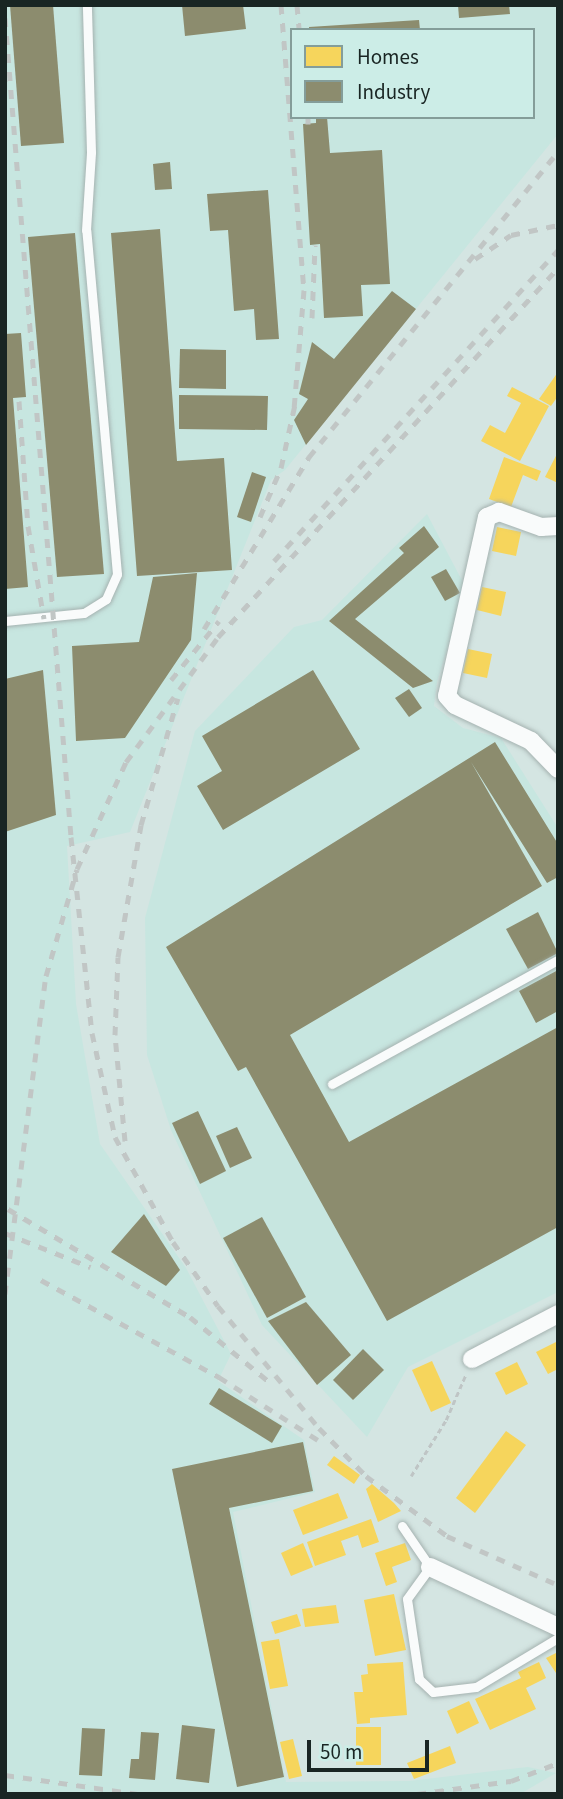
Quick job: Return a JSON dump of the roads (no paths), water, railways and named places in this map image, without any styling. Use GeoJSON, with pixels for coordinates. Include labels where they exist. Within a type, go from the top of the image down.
{"type":"FeatureCollection","features":[{"type":"Feature","properties":{"kind":"street"},"geometry":{"type":"LineString","coordinates":[[558,526],[541,527],[499,512],[490,513],[484,524],[448,701],[517,732],[558,769]]}},
{"type":"Feature","properties":{"kind":"street"},"geometry":{"type":"LineString","coordinates":[[472,1359],[558,1314]]}},
{"type":"Feature","properties":{"kind":"street"},"geometry":{"type":"LineString","coordinates":[[430,1567],[558,1626]]}},
{"type":"Feature","properties":{"kind":"lane"},"geometry":{"type":"LineString","coordinates":[[5,621],[84,613],[106,599],[117,574],[86,230],[91,152],[87,5]]}},
{"type":"Feature","properties":{"kind":"lane"},"geometry":{"type":"LineString","coordinates":[[331,1084],[558,960]]}},
{"type":"Feature","properties":{"kind":"lane"},"geometry":{"type":"LineString","coordinates":[[402,1526],[430,1567],[407,1599],[419,1679],[433,1692],[476,1687],[558,1638]]}},
{"type":"Feature","properties":{"kind":"railway"},"geometry":{"type":"LineString","coordinates":[[281,5],[290,117]]}},
{"type":"Feature","properties":{"kind":"railway"},"geometry":{"type":"LineString","coordinates":[[297,5],[299,28]]}},
{"type":"Feature","properties":{"kind":"railway"},"geometry":{"type":"LineString","coordinates":[[5,18],[71,837],[92,1033],[115,1137],[173,1242],[218,1306],[319,1428],[366,1476],[447,1536],[558,1585]]}},
{"type":"Feature","properties":{"kind":"railway"},"geometry":{"type":"LineString","coordinates":[[290,119],[304,290],[294,408]]}},
{"type":"Feature","properties":{"kind":"railway"},"geometry":{"type":"LineString","coordinates":[[308,119],[308,124]]}},
{"type":"Feature","properties":{"kind":"railway"},"geometry":{"type":"LineString","coordinates":[[204,629],[309,457],[558,152]]}},
{"type":"Feature","properties":{"kind":"railway"},"geometry":{"type":"LineString","coordinates":[[475,259],[511,235],[558,225]]}},
{"type":"Feature","properties":{"kind":"railway"},"geometry":{"type":"LineString","coordinates":[[312,318],[315,245]]}},
{"type":"Feature","properties":{"kind":"railway"},"geometry":{"type":"LineString","coordinates":[[274,561],[558,250]]}},
{"type":"Feature","properties":{"kind":"railway"},"geometry":{"type":"LineString","coordinates":[[5,1294],[46,976],[77,869],[126,762],[218,637],[558,268]]}},
{"type":"Feature","properties":{"kind":"railway"},"geometry":{"type":"LineString","coordinates":[[260,517],[281,468],[296,400]]}},
{"type":"Feature","properties":{"kind":"railway"},"geometry":{"type":"LineString","coordinates":[[19,401],[28,526],[44,619]]}},
{"type":"Feature","properties":{"kind":"railway"},"geometry":{"type":"LineString","coordinates":[[171,680],[219,621]]}},
{"type":"Feature","properties":{"kind":"railway"},"geometry":{"type":"LineString","coordinates":[[125,1141],[115,1035],[118,957],[141,825],[178,698]]}},
{"type":"Feature","properties":{"kind":"railway"},"geometry":{"type":"LineString","coordinates":[[8,1209],[190,1317],[273,1385]]}},
{"type":"Feature","properties":{"kind":"railway"},"geometry":{"type":"LineString","coordinates":[[5,1233],[90,1267]]}},
{"type":"Feature","properties":{"kind":"railway"},"geometry":{"type":"LineString","coordinates":[[41,1280],[219,1377],[324,1444]]}},
{"type":"Feature","properties":{"kind":"railway"},"geometry":{"type":"LineString","coordinates":[[417,1794],[511,1781],[558,1763]]}},
{"type":"Feature","properties":{"kind":"railway"},"geometry":{"type":"LineString","coordinates":[[5,1775],[138,1794]]}}]}
